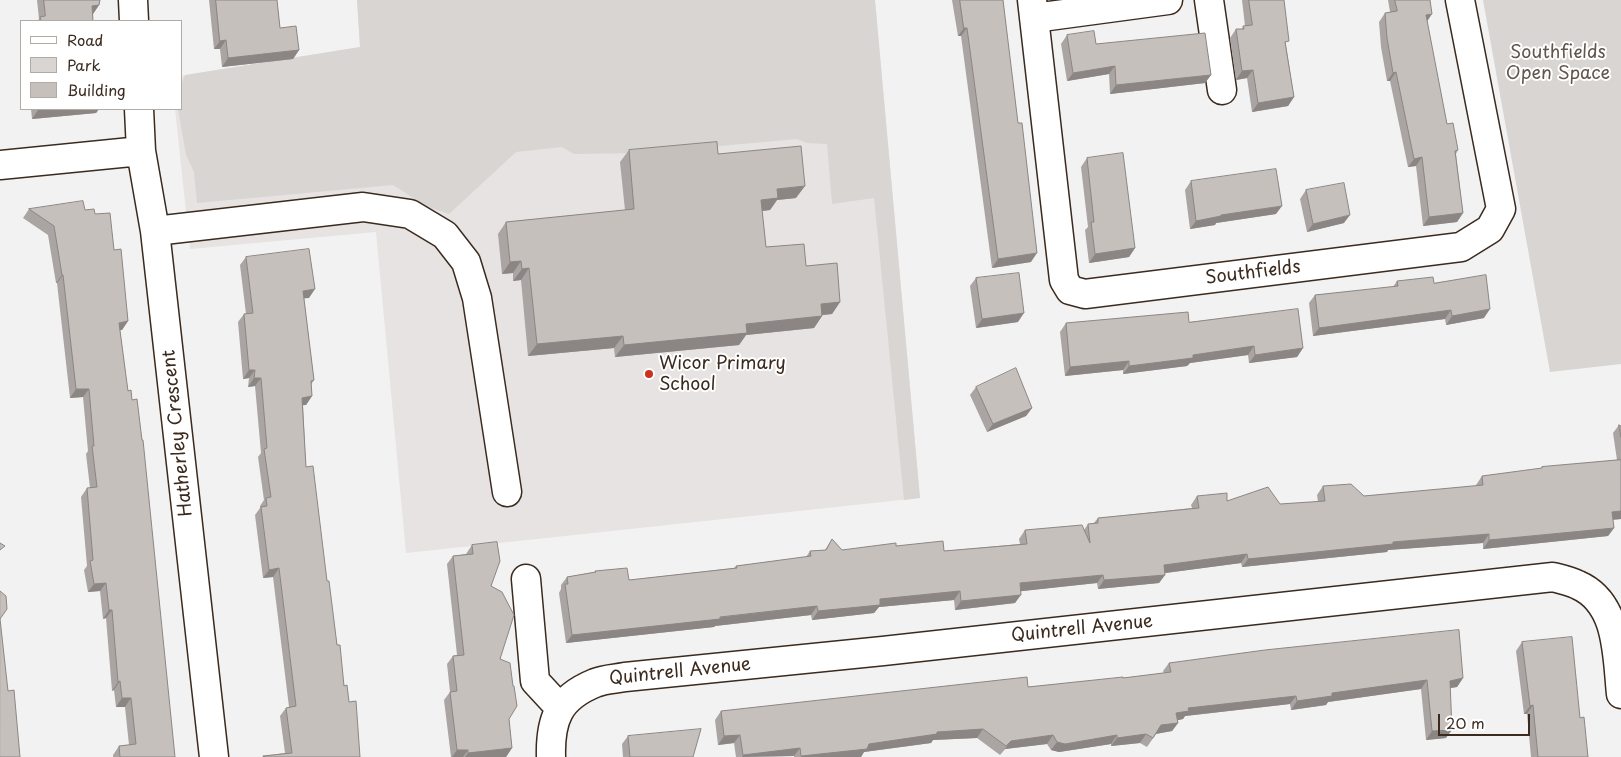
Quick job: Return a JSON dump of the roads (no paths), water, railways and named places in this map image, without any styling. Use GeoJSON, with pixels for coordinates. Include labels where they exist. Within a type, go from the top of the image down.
{"type":"FeatureCollection","features":[{"type":"Feature","properties":{"kind":"street"},"geometry":{"type":"LineString","coordinates":[[133,0],[134,20]]}},
{"type":"Feature","properties":{"kind":"street"},"geometry":{"type":"LineString","coordinates":[[1033,9],[1168,0]]}},
{"type":"Feature","properties":{"kind":"street"},"geometry":{"type":"LineString","coordinates":[[1209,0],[1222,90]]}},
{"type":"Feature","properties":{"kind":"street","name":"Southfields"},"geometry":{"type":"LineString","coordinates":[[1033,9],[1064,280],[1070,290],[1085,294],[1460,247],[1490,229],[1500,209],[1460,0]]}},
{"type":"Feature","properties":{"kind":"street","name":"Hatherley Crescent"},"geometry":{"type":"LineString","coordinates":[[139,110],[141,151],[155,231],[214,757]]}},
{"type":"Feature","properties":{"kind":"street"},"geometry":{"type":"LineString","coordinates":[[0,164],[141,151]]}},
{"type":"Feature","properties":{"kind":"street"},"geometry":{"type":"LineString","coordinates":[[155,231],[363,207],[410,214],[445,234],[466,262],[477,298],[507,492]]}},
{"type":"Feature","properties":{"kind":"street","name":"Quintrell Avenue"},"geometry":{"type":"LineString","coordinates":[[551,757],[552,724],[560,708],[574,694],[596,682],[625,677],[883,651],[1553,576],[1578,585],[1593,594],[1612,599],[1611,622],[1615,638],[1621,694]]}},
{"type":"Feature","properties":{"kind":"street"},"geometry":{"type":"LineString","coordinates":[[526,579],[535,681],[560,708]]}},
{"type":"Feature","properties":{"kind":"place","name":"Wicor Primary School"},"geometry":{"type":"Point","coordinates":[649,374]}},
{"type":"Feature","properties":{"kind":"park label","name":"Southfields Open Space"},"geometry":{"type":"Point","coordinates":[1558,63]}}]}
